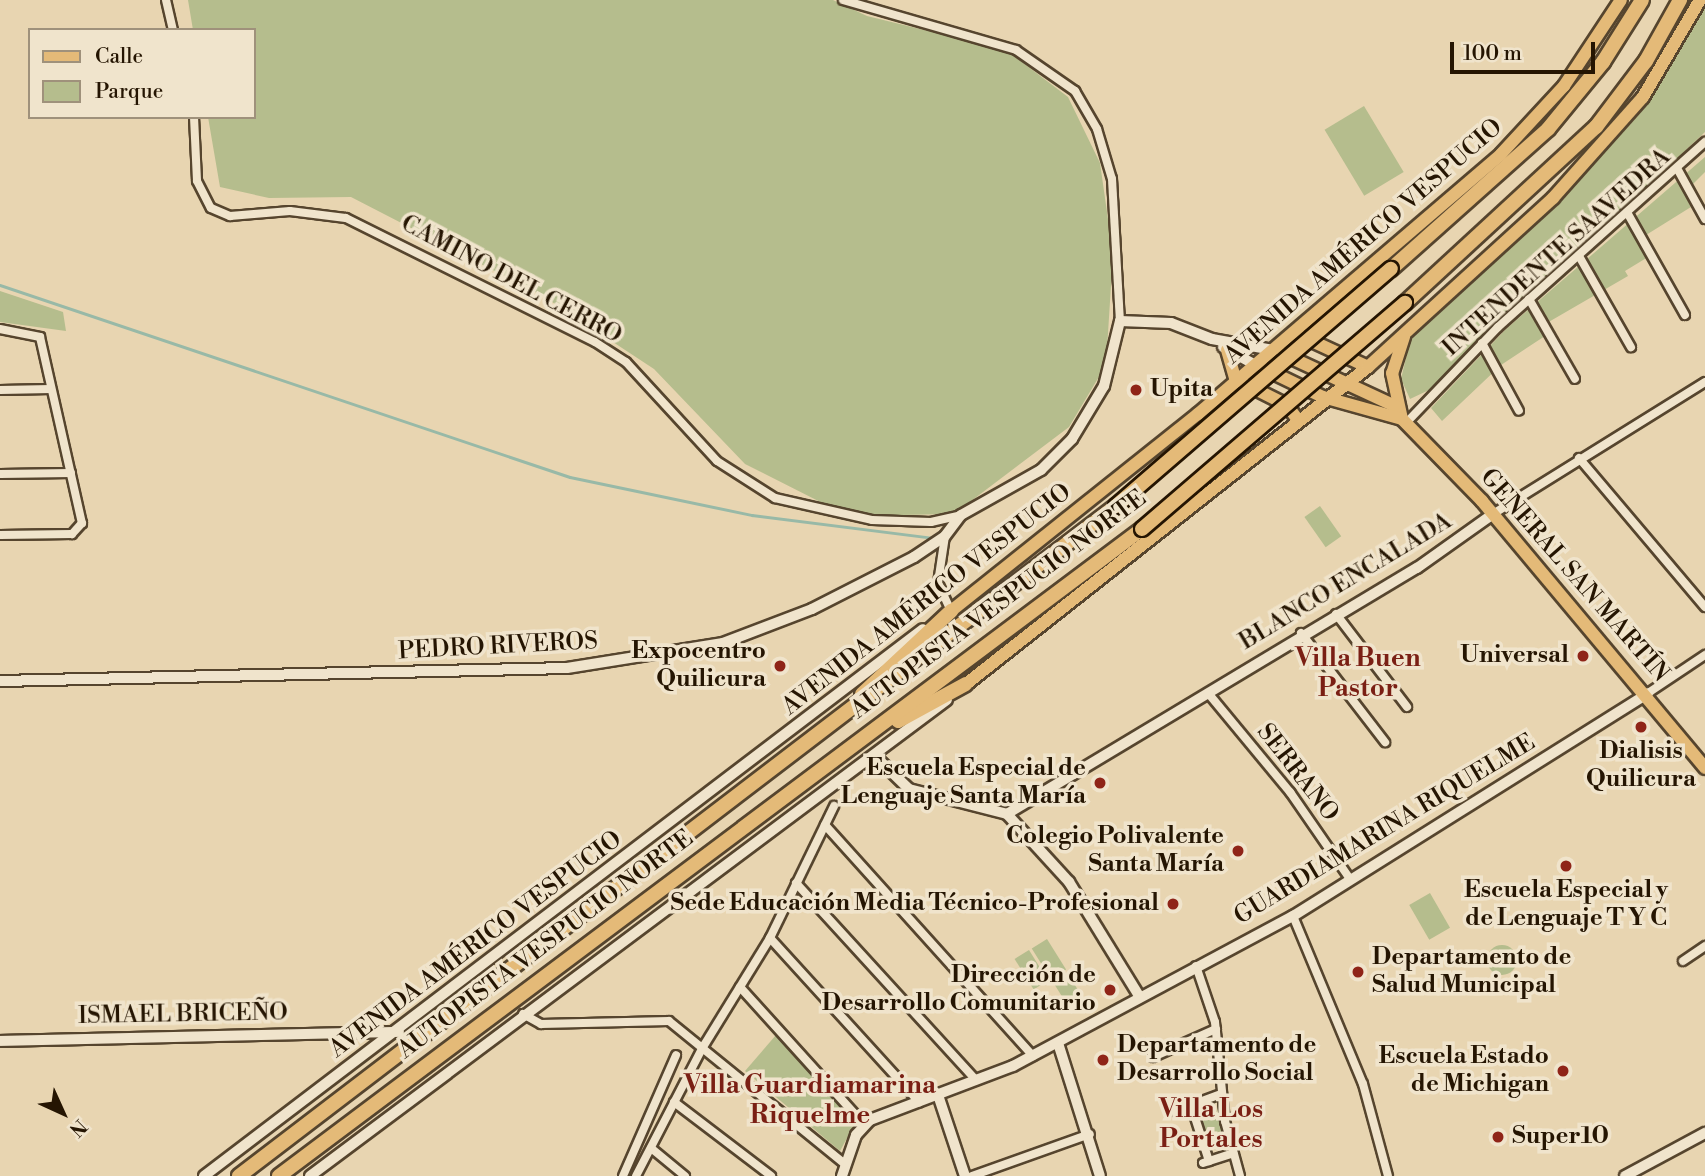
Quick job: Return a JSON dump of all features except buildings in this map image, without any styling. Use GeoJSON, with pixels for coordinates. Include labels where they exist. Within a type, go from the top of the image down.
{"type":"FeatureCollection","features":[{"type":"Feature","properties":{"kind":"highway","name":"AUTOPISTA VESPUCIO NORTE"},"geometry":{"type":"LineString","coordinates":[[241,1174],[836,724],[1116,506],[1391,269],[1548,129],[1603,62],[1642,0]]}},
{"type":"Feature","properties":{"kind":"highway","name":"AUTOPISTA VESPUCIO NORTE"},"geometry":{"type":"LineString","coordinates":[[279,1176],[838,754],[1142,529],[1405,303],[1596,127],[1646,61],[1680,0]]}},
{"type":"Feature","properties":{"kind":"highway"},"geometry":{"type":"LineString","coordinates":[[836,724],[951,611]]}},
{"type":"Feature","properties":{"kind":"highway"},"geometry":{"type":"LineString","coordinates":[[838,754],[966,684]]}},
{"type":"Feature","properties":{"kind":"main road","name":"AVENIDA AMÉRICO VESPUCIO"},"geometry":{"type":"LineString","coordinates":[[951,611],[1236,382],[1522,133],[1569,79],[1621,0]]}},
{"type":"Feature","properties":{"kind":"main road"},"geometry":{"type":"LineString","coordinates":[[966,684],[1323,397],[1368,367],[1605,144],[1656,78],[1700,0]]}},
{"type":"Feature","properties":{"kind":"main road"},"geometry":{"type":"LineString","coordinates":[[1256,365],[1323,397],[1402,416],[1392,373],[1407,330]]}},
{"type":"Feature","properties":{"kind":"main road"},"geometry":{"type":"LineString","coordinates":[[1295,332],[1368,367]]}},
{"type":"Feature","properties":{"kind":"main road"},"geometry":{"type":"LineString","coordinates":[[1227,350],[1236,382],[1276,398],[1297,419]]}},
{"type":"Feature","properties":{"kind":"main road","name":"GENERAL SAN MARTÍN"},"geometry":{"type":"LineString","coordinates":[[1273,350],[1345,383],[1402,416],[1493,514],[1648,693],[1705,768]]}},
{"type":"Feature","properties":{"kind":"street"},"geometry":{"type":"LineString","coordinates":[[166,0],[173,28]]}},
{"type":"Feature","properties":{"kind":"street"},"geometry":{"type":"LineString","coordinates":[[843,0],[1016,50],[1075,91],[1097,129],[1112,179],[1120,321],[1108,376],[1072,439],[1029,479],[961,515]]}},
{"type":"Feature","properties":{"kind":"street","name":"CAMINO DEL CERRO"},"geometry":{"type":"LineString","coordinates":[[194,119],[197,181],[211,208],[230,216],[289,211],[346,218],[595,342],[626,362],[716,461],[775,498],[872,520],[931,522],[961,515]]}},
{"type":"Feature","properties":{"kind":"street","name":"INTENDENTE SAAVEDRA"},"geometry":{"type":"LineString","coordinates":[[1402,416],[1529,299],[1678,170],[1705,142]]}},
{"type":"Feature","properties":{"kind":"street"},"geometry":{"type":"LineString","coordinates":[[1678,170],[1705,219]]}},
{"type":"Feature","properties":{"kind":"street"},"geometry":{"type":"LineString","coordinates":[[1628,214],[1685,315]]}},
{"type":"Feature","properties":{"kind":"street"},"geometry":{"type":"LineString","coordinates":[[1579,256],[1631,346]]}},
{"type":"Feature","properties":{"kind":"street"},"geometry":{"type":"LineString","coordinates":[[1529,299],[1576,379]]}},
{"type":"Feature","properties":{"kind":"street"},"geometry":{"type":"LineString","coordinates":[[1120,321],[1171,323],[1212,339],[1273,350]]}},
{"type":"Feature","properties":{"kind":"street"},"geometry":{"type":"LineString","coordinates":[[0,329],[39,335],[82,519],[78,532],[0,535]]}},
{"type":"Feature","properties":{"kind":"street"},"geometry":{"type":"LineString","coordinates":[[1212,339],[1256,365]]}},
{"type":"Feature","properties":{"kind":"street"},"geometry":{"type":"LineString","coordinates":[[1482,343],[1520,411]]}},
{"type":"Feature","properties":{"kind":"street","name":"BLANCO ENCALADA"},"geometry":{"type":"LineString","coordinates":[[1007,814],[1208,693],[1301,633],[1434,558],[1493,514],[1579,458],[1705,382]]}},
{"type":"Feature","properties":{"kind":"street"},"geometry":{"type":"LineString","coordinates":[[0,390],[51,389]]}},
{"type":"Feature","properties":{"kind":"street"},"geometry":{"type":"LineString","coordinates":[[1579,458],[1705,607]]}},
{"type":"Feature","properties":{"kind":"street"},"geometry":{"type":"LineString","coordinates":[[0,474],[71,473]]}},
{"type":"Feature","properties":{"kind":"street","name":"PEDRO RIVEROS"},"geometry":{"type":"LineString","coordinates":[[0,681],[467,673],[567,668],[675,652],[766,629],[945,536],[961,515]]}},
{"type":"Feature","properties":{"kind":"street"},"geometry":{"type":"LineString","coordinates":[[945,536],[937,583],[951,611]]}},
{"type":"Feature","properties":{"kind":"street","name":"AVENIDA AMÉRICO VESPUCIO"},"geometry":{"type":"LineString","coordinates":[[204,1176],[372,1052],[951,611]]}},
{"type":"Feature","properties":{"kind":"street"},"geometry":{"type":"LineString","coordinates":[[1336,614],[1407,707]]}},
{"type":"Feature","properties":{"kind":"street"},"geometry":{"type":"LineString","coordinates":[[1301,633],[1385,742]]}},
{"type":"Feature","properties":{"kind":"street","name":"GUARDIAMARINA RIQUELME"},"geometry":{"type":"LineString","coordinates":[[864,1124],[1033,1056],[1139,996],[1293,916],[1705,655]]}},
{"type":"Feature","properties":{"kind":"street"},"geometry":{"type":"LineString","coordinates":[[310,1176],[966,684]]}},
{"type":"Feature","properties":{"kind":"street","name":"SERRANO"},"geometry":{"type":"LineString","coordinates":[[1208,693],[1290,792],[1350,880]]}},
{"type":"Feature","properties":{"kind":"street"},"geometry":{"type":"LineString","coordinates":[[874,755],[909,789],[1007,814],[1069,882],[1139,996]]}},
{"type":"Feature","properties":{"kind":"street"},"geometry":{"type":"LineString","coordinates":[[636,1176],[703,1047],[770,938],[834,806]]}},
{"type":"Feature","properties":{"kind":"street"},"geometry":{"type":"LineString","coordinates":[[825,825],[1033,1056]]}},
{"type":"Feature","properties":{"kind":"street"},"geometry":{"type":"LineString","coordinates":[[796,883],[976,1080]]}},
{"type":"Feature","properties":{"kind":"street"},"geometry":{"type":"LineString","coordinates":[[1293,916],[1363,1084],[1388,1176]]}},
{"type":"Feature","properties":{"kind":"street"},"geometry":{"type":"LineString","coordinates":[[770,938],[919,1102]]}},
{"type":"Feature","properties":{"kind":"street"},"geometry":{"type":"LineString","coordinates":[[1683,961],[1705,946]]}},
{"type":"Feature","properties":{"kind":"street"},"geometry":{"type":"LineString","coordinates":[[1196,966],[1216,1029],[1221,1094],[1240,1176]]}},
{"type":"Feature","properties":{"kind":"street"},"geometry":{"type":"LineString","coordinates":[[523,1014],[541,1024],[669,1021],[703,1047],[844,1170],[864,1124],[740,987]]}},
{"type":"Feature","properties":{"kind":"street"},"geometry":{"type":"LineString","coordinates":[[1153,1057],[1216,1029]]}},
{"type":"Feature","properties":{"kind":"street"},"geometry":{"type":"LineString","coordinates":[[366,1032],[372,1052]]}},
{"type":"Feature","properties":{"kind":"street","name":"ISMAEL BRICEÑO"},"geometry":{"type":"LineString","coordinates":[[0,1041],[398,1032]]}},
{"type":"Feature","properties":{"kind":"street"},"geometry":{"type":"LineString","coordinates":[[1058,1043],[1090,1135],[1100,1176]]}},
{"type":"Feature","properties":{"kind":"street"},"geometry":{"type":"LineString","coordinates":[[623,1176],[676,1055]]}},
{"type":"Feature","properties":{"kind":"street"},"geometry":{"type":"LineString","coordinates":[[1175,1111],[1221,1094]]}},
{"type":"Feature","properties":{"kind":"street"},"geometry":{"type":"LineString","coordinates":[[938,1095],[965,1176]]}},
{"type":"Feature","properties":{"kind":"street"},"geometry":{"type":"LineString","coordinates":[[674,1102],[771,1176]]}},
{"type":"Feature","properties":{"kind":"street"},"geometry":{"type":"LineString","coordinates":[[1191,1105],[1206,1162],[1233,1153]]}},
{"type":"Feature","properties":{"kind":"street"},"geometry":{"type":"LineString","coordinates":[[1625,1176],[1705,1133]]}},
{"type":"Feature","properties":{"kind":"street"},"geometry":{"type":"LineString","coordinates":[[972,1176],[1090,1135]]}},
{"type":"Feature","properties":{"kind":"street"},"geometry":{"type":"LineString","coordinates":[[651,1148],[685,1176]]}},
{"type":"Feature","properties":{"kind":"green space"},"geometry":{"type":"Polygon","coordinates":[[[188,0],[833,0],[867,16],[1006,50],[1068,97],[1100,163],[1113,254],[1106,365],[1069,427],[954,514],[848,516],[745,464],[654,369],[543,296],[351,197],[269,198],[220,187],[208,119],[256,119],[256,28],[193,28],[188,0]]]}},
{"type":"Feature","properties":{"kind":"green space"},"geometry":{"type":"Polygon","coordinates":[[[1705,1],[1705,132],[1429,390],[1410,399],[1401,379],[1412,332],[1579,180],[1633,121],[1705,1]]]}},
{"type":"Feature","properties":{"kind":"green space"},"geometry":{"type":"Polygon","coordinates":[[[1364,106],[1404,172],[1364,196],[1325,130],[1364,106]]]}},
{"type":"Feature","properties":{"kind":"green space"},"geometry":{"type":"Polygon","coordinates":[[[1705,157],[1705,172],[1684,193],[1691,207],[1638,240],[1648,257],[1625,271],[1628,276],[1540,327],[1545,336],[1501,365],[1442,421],[1431,408],[1505,330],[1705,157]]]}},
{"type":"Feature","properties":{"kind":"green space"},"geometry":{"type":"Polygon","coordinates":[[[0,291],[63,312],[66,331],[0,322],[0,291]]]}},
{"type":"Feature","properties":{"kind":"green space"},"geometry":{"type":"Polygon","coordinates":[[[1320,506],[1341,536],[1326,547],[1304,517],[1320,506]]]}},
{"type":"Feature","properties":{"kind":"green space"},"geometry":{"type":"Polygon","coordinates":[[[1430,893],[1450,928],[1429,940],[1409,905],[1430,893]]]}},
{"type":"Feature","properties":{"kind":"green space"},"geometry":{"type":"Polygon","coordinates":[[[1047,939],[1066,970],[1051,979],[1032,949],[1047,939]]]}},
{"type":"Feature","properties":{"kind":"green space"},"geometry":{"type":"Polygon","coordinates":[[[1502,945],[1513,949],[1517,960],[1513,971],[1502,975],[1491,971],[1487,960],[1491,949],[1502,945]]]}},
{"type":"Feature","properties":{"kind":"green space"},"geometry":{"type":"Polygon","coordinates":[[[1029,950],[1048,981],[1034,990],[1015,959],[1029,950]]]}},
{"type":"Feature","properties":{"kind":"green space"},"geometry":{"type":"Polygon","coordinates":[[[1068,974],[1087,1005],[1073,1014],[1054,983],[1068,974]]]}},
{"type":"Feature","properties":{"kind":"green space"},"geometry":{"type":"Polygon","coordinates":[[[776,1035],[857,1120],[840,1151],[745,1071],[776,1035]]]}},
{"type":"Feature","properties":{"kind":"green space"},"geometry":{"type":"Polygon","coordinates":[[[1214,1102],[1226,1146],[1208,1151],[1196,1107],[1214,1102]]]}},
{"type":"Feature","properties":{"kind":"waterway"},"geometry":{"type":"LineString","coordinates":[[0,285],[570,477],[752,515],[933,538]]}},
{"type":"Feature","properties":{"kind":"place","name":"Upita"},"geometry":{"type":"Point","coordinates":[1136,390]}},
{"type":"Feature","properties":{"kind":"place","name":"Universal"},"geometry":{"type":"Point","coordinates":[1583,656]}},
{"type":"Feature","properties":{"kind":"place","name":"Expocentro Quilicura"},"geometry":{"type":"Point","coordinates":[780,666]}},
{"type":"Feature","properties":{"kind":"place","name":"Dialisis Quilicura"},"geometry":{"type":"Point","coordinates":[1641,727]}},
{"type":"Feature","properties":{"kind":"place","name":"Escuela Especial de Lenguaje Santa María"},"geometry":{"type":"Point","coordinates":[1100,783]}},
{"type":"Feature","properties":{"kind":"place","name":"Colegio Polivalente Santa María"},"geometry":{"type":"Point","coordinates":[1238,851]}},
{"type":"Feature","properties":{"kind":"place","name":"Escuela Especial y de Lenguaje T Y C"},"geometry":{"type":"Point","coordinates":[1566,866]}},
{"type":"Feature","properties":{"kind":"place","name":"Sede Educación Media Técnico-Profesional"},"geometry":{"type":"Point","coordinates":[1173,904]}},
{"type":"Feature","properties":{"kind":"place","name":"Departamento de Salud Municipal"},"geometry":{"type":"Point","coordinates":[1358,972]}},
{"type":"Feature","properties":{"kind":"place","name":"Dirección de Desarrollo Comunitario"},"geometry":{"type":"Point","coordinates":[1110,990]}},
{"type":"Feature","properties":{"kind":"place","name":"Departamento de Desarrollo Social"},"geometry":{"type":"Point","coordinates":[1103,1060]}},
{"type":"Feature","properties":{"kind":"place","name":"Escuela Estado de Michigan"},"geometry":{"type":"Point","coordinates":[1563,1071]}},
{"type":"Feature","properties":{"kind":"place","name":"Super10"},"geometry":{"type":"Point","coordinates":[1498,1137]}},
{"type":"Feature","properties":{"kind":"district","name":"Villa Buen Pastor"},"geometry":{"type":"Point","coordinates":[1358,674]}},
{"type":"Feature","properties":{"kind":"district","name":"Villa Guardiamarina Riquelme"},"geometry":{"type":"Point","coordinates":[810,1101]}},
{"type":"Feature","properties":{"kind":"district","name":"Villa Los Portales"},"geometry":{"type":"Point","coordinates":[1211,1125]}}]}
